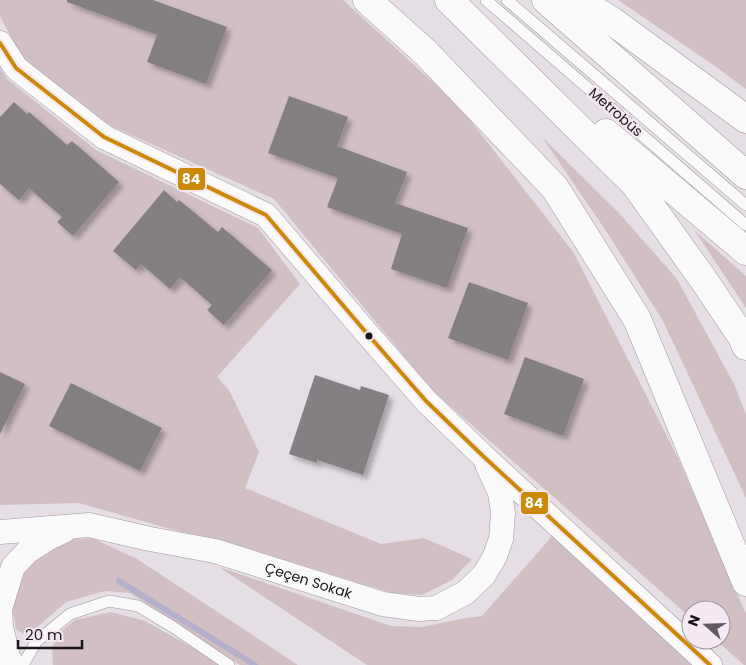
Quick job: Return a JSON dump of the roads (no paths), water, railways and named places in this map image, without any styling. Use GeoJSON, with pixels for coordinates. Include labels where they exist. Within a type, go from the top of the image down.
{"type":"FeatureCollection","features":[{"type":"Feature","properties":{"kind":"main road"},"geometry":{"type":"LineString","coordinates":[[367,0],[425,52],[555,188],[637,319],[746,537]]}},
{"type":"Feature","properties":{"kind":"main road"},"geometry":{"type":"LineString","coordinates":[[546,0],[746,175]]}},
{"type":"Feature","properties":{"kind":"main road"},"geometry":{"type":"LineString","coordinates":[[578,0],[612,21],[746,119]]}},
{"type":"Feature","properties":{"kind":"main road"},"geometry":{"type":"LineString","coordinates":[[450,2],[746,251]]}},
{"type":"Feature","properties":{"kind":"main road"},"geometry":{"type":"LineString","coordinates":[[450,2],[635,184],[703,279],[746,346]]}},
{"type":"Feature","properties":{"kind":"main road"},"geometry":{"type":"LineString","coordinates":[[637,319],[746,582]]}},
{"type":"Feature","properties":{"kind":"main road"},"geometry":{"type":"LineString","coordinates":[[0,659],[10,665]]}},
{"type":"Feature","properties":{"kind":"street"},"geometry":{"type":"LineString","coordinates":[[0,43],[16,68],[104,138],[266,215],[426,401],[710,665]]}},
{"type":"Feature","properties":{"kind":"street","name":"Çeçen Sokak"},"geometry":{"type":"LineString","coordinates":[[0,532],[89,525],[215,551],[382,604],[419,609],[436,608],[465,593],[484,575],[495,556],[501,539],[503,513],[500,493],[483,456]]}},
{"type":"Feature","properties":{"kind":"street"},"geometry":{"type":"LineString","coordinates":[[502,527],[517,513],[530,507],[543,511]]}},
{"type":"Feature","properties":{"kind":"street"},"geometry":{"type":"LineString","coordinates":[[10,665],[1,627],[2,582],[28,551],[66,530],[89,525]]}},
{"type":"Feature","properties":{"kind":"lane","name":"Metrobüs"},"geometry":{"type":"LineString","coordinates":[[486,0],[746,225]]}},
{"type":"Feature","properties":{"kind":"lane","name":"Metrobüs"},"geometry":{"type":"LineString","coordinates":[[507,0],[746,205]]}},
{"type":"Feature","properties":{"kind":"lane"},"geometry":{"type":"LineString","coordinates":[[23,665],[36,642],[70,614],[109,600],[138,606],[229,665]]}},
{"type":"Feature","properties":{"kind":"waterway"},"geometry":{"type":"LineString","coordinates":[[119,581],[255,665]]}}]}
